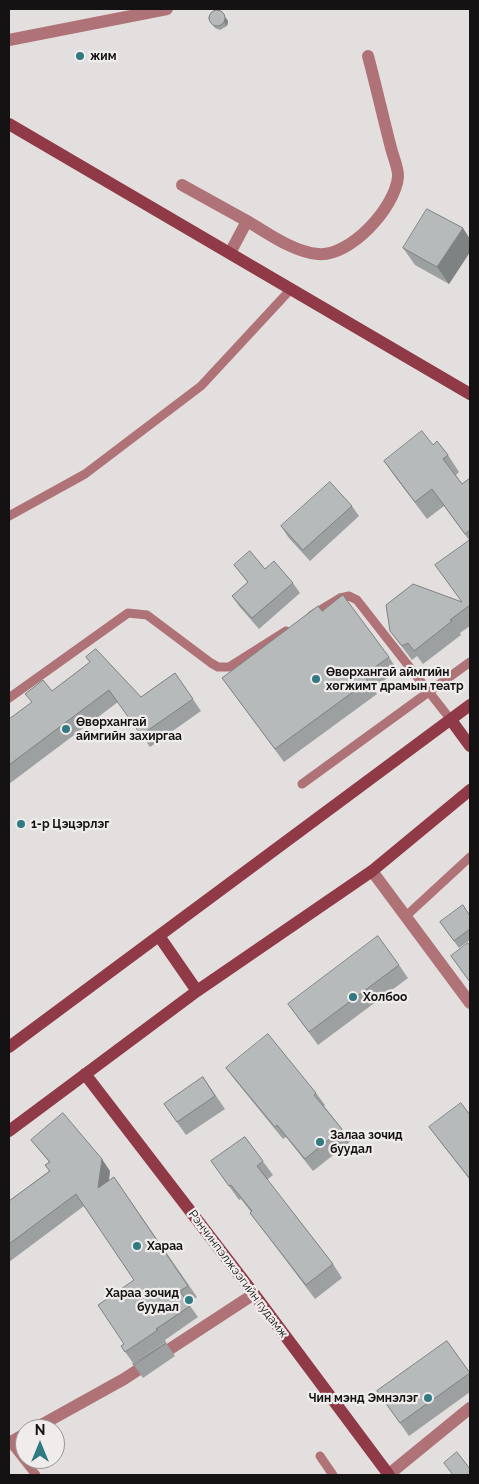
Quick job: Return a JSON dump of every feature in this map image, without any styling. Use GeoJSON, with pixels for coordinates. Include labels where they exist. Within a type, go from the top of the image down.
{"type":"FeatureCollection","features":[{"type":"Feature","properties":{"kind":"main road"},"geometry":{"type":"LineString","coordinates":[[9,124],[470,394]]}},
{"type":"Feature","properties":{"kind":"main road"},"geometry":{"type":"LineString","coordinates":[[9,1047],[470,705]]}},
{"type":"Feature","properties":{"kind":"main road"},"geometry":{"type":"LineString","coordinates":[[451,720],[470,746]]}},
{"type":"Feature","properties":{"kind":"main road"},"geometry":{"type":"LineString","coordinates":[[9,1131],[197,992],[372,870],[470,790]]}},
{"type":"Feature","properties":{"kind":"main road"},"geometry":{"type":"LineString","coordinates":[[159,936],[197,992]]}},
{"type":"Feature","properties":{"kind":"main road","name":"Рэнчинпэлжээгийн гудамж"},"geometry":{"type":"LineString","coordinates":[[86,1074],[254,1294],[388,1475]]}},
{"type":"Feature","properties":{"kind":"street"},"geometry":{"type":"LineString","coordinates":[[9,40],[166,9]]}},
{"type":"Feature","properties":{"kind":"street"},"geometry":{"type":"LineString","coordinates":[[182,185],[292,246],[319,254],[340,250],[370,228],[381,216],[391,199],[398,177],[368,56]]}},
{"type":"Feature","properties":{"kind":"street"},"geometry":{"type":"LineString","coordinates":[[230,253],[246,220]]}},
{"type":"Feature","properties":{"kind":"street"},"geometry":{"type":"LineString","coordinates":[[372,870],[470,1003]]}},
{"type":"Feature","properties":{"kind":"street"},"geometry":{"type":"LineString","coordinates":[[52,1419],[124,1379],[254,1294]]}},
{"type":"Feature","properties":{"kind":"street"},"geometry":{"type":"LineString","coordinates":[[388,1475],[470,1408]]}},
{"type":"Feature","properties":{"kind":"lane"},"geometry":{"type":"LineString","coordinates":[[9,516],[85,474],[201,386],[291,289]]}},
{"type":"Feature","properties":{"kind":"lane"},"geometry":{"type":"LineString","coordinates":[[308,617],[340,598],[349,596],[357,600],[451,720]]}},
{"type":"Feature","properties":{"kind":"lane"},"geometry":{"type":"LineString","coordinates":[[9,698],[128,613],[147,616],[218,667],[229,667],[292,627]]}},
{"type":"Feature","properties":{"kind":"lane"},"geometry":{"type":"LineString","coordinates":[[302,784],[470,662]]}},
{"type":"Feature","properties":{"kind":"lane"},"geometry":{"type":"LineString","coordinates":[[406,916],[470,857]]}},
{"type":"Feature","properties":{"kind":"lane"},"geometry":{"type":"LineString","coordinates":[[10,1442],[36,1475]]}},
{"type":"Feature","properties":{"kind":"lane"},"geometry":{"type":"LineString","coordinates":[[320,1456],[334,1475]]}},
{"type":"Feature","properties":{"kind":"building"},"geometry":{"type":"Polygon","coordinates":[[[217,10],[223,12],[225,18],[223,24],[217,26],[211,24],[209,18],[211,12],[217,10]]]}},
{"type":"Feature","properties":{"kind":"building"},"geometry":{"type":"Polygon","coordinates":[[[427,209],[463,228],[437,267],[403,248],[427,209]]]}},
{"type":"Feature","properties":{"kind":"building"},"geometry":{"type":"Polygon","coordinates":[[[422,431],[433,445],[437,441],[448,455],[443,459],[462,484],[470,478],[470,530],[465,534],[432,489],[415,502],[384,461],[422,431]]]}},
{"type":"Feature","properties":{"kind":"building"},"geometry":{"type":"Polygon","coordinates":[[[330,482],[352,506],[303,550],[281,526],[330,482]]]}},
{"type":"Feature","properties":{"kind":"building"},"geometry":{"type":"Polygon","coordinates":[[[470,540],[470,605],[414,651],[408,643],[402,646],[390,631],[386,605],[413,584],[462,602],[435,565],[470,540]]]}},
{"type":"Feature","properties":{"kind":"building"},"geometry":{"type":"Polygon","coordinates":[[[250,551],[265,569],[274,561],[293,583],[252,618],[232,596],[248,582],[234,565],[250,551]]]}},
{"type":"Feature","properties":{"kind":"building","name":"Өвөрхангай аймгийн хөгжимт драмын театр"},"geometry":{"type":"Polygon","coordinates":[[[343,595],[389,657],[364,675],[368,681],[275,749],[222,678],[318,606],[322,611],[343,595]]]}},
{"type":"Feature","properties":{"kind":"building"},"geometry":{"type":"Polygon","coordinates":[[[96,649],[141,697],[175,673],[193,699],[141,735],[109,690],[9,765],[9,719],[32,702],[25,694],[43,680],[52,691],[90,662],[86,657],[96,649]]]}},
{"type":"Feature","properties":{"kind":"building"},"geometry":{"type":"Polygon","coordinates":[[[463,905],[470,916],[470,929],[454,941],[440,922],[463,905]]]}},
{"type":"Feature","properties":{"kind":"building"},"geometry":{"type":"Polygon","coordinates":[[[378,936],[399,965],[309,1032],[288,1004],[378,936]]]}},
{"type":"Feature","properties":{"kind":"building"},"geometry":{"type":"Polygon","coordinates":[[[468,943],[470,946],[470,982],[451,956],[468,943]]]}},
{"type":"Feature","properties":{"kind":"building"},"geometry":{"type":"Polygon","coordinates":[[[268,1034],[316,1093],[314,1095],[342,1129],[305,1159],[277,1125],[275,1127],[226,1068],[268,1034]]]}},
{"type":"Feature","properties":{"kind":"building"},"geometry":{"type":"Polygon","coordinates":[[[203,1077],[215,1096],[177,1122],[164,1104],[203,1077]]]}},
{"type":"Feature","properties":{"kind":"building"},"geometry":{"type":"Polygon","coordinates":[[[461,1103],[470,1115],[470,1179],[429,1127],[461,1103]]]}},
{"type":"Feature","properties":{"kind":"building"},"geometry":{"type":"Polygon","coordinates":[[[63,1113],[102,1159],[98,1188],[114,1177],[188,1286],[180,1291],[190,1306],[125,1352],[121,1346],[124,1344],[98,1305],[134,1280],[76,1194],[9,1244],[9,1201],[50,1171],[45,1165],[50,1162],[31,1140],[63,1113]]]}},
{"type":"Feature","properties":{"kind":"building"},"geometry":{"type":"Polygon","coordinates":[[[245,1137],[263,1161],[257,1166],[333,1264],[306,1285],[250,1213],[252,1211],[231,1185],[229,1186],[211,1161],[245,1137]]]}},
{"type":"Feature","properties":{"kind":"building"},"geometry":{"type":"Polygon","coordinates":[[[447,1341],[470,1373],[400,1423],[377,1391],[447,1341]]]}},
{"type":"Feature","properties":{"kind":"building"},"geometry":{"type":"Polygon","coordinates":[[[166,1343],[134,1365],[133,1364],[166,1343]]]}},
{"type":"Feature","properties":{"kind":"building"},"geometry":{"type":"Polygon","coordinates":[[[457,1452],[470,1469],[470,1475],[453,1475],[444,1463],[457,1452]]]}},
{"type":"Feature","properties":{"kind":"place","name":"жим"},"geometry":{"type":"Point","coordinates":[80,56]}},
{"type":"Feature","properties":{"kind":"place","name":"Өвөрхангай аймгийн хөгжимт драмын театр"},"geometry":{"type":"Point","coordinates":[316,679]}},
{"type":"Feature","properties":{"kind":"place","name":"Өвөрхангай аймгийн захиргаа"},"geometry":{"type":"Point","coordinates":[66,729]}},
{"type":"Feature","properties":{"kind":"place","name":"1-р Цэцэрлэг"},"geometry":{"type":"Point","coordinates":[21,824]}},
{"type":"Feature","properties":{"kind":"place","name":"Холбоо"},"geometry":{"type":"Point","coordinates":[353,997]}},
{"type":"Feature","properties":{"kind":"place","name":"Залаа зочид буудал"},"geometry":{"type":"Point","coordinates":[320,1142]}},
{"type":"Feature","properties":{"kind":"place","name":"Хараа"},"geometry":{"type":"Point","coordinates":[137,1246]}},
{"type":"Feature","properties":{"kind":"place","name":"Хараа зочид буудал"},"geometry":{"type":"Point","coordinates":[189,1300]}},
{"type":"Feature","properties":{"kind":"place","name":"Чин мэнд Эмнэлэг"},"geometry":{"type":"Point","coordinates":[428,1398]}}]}
